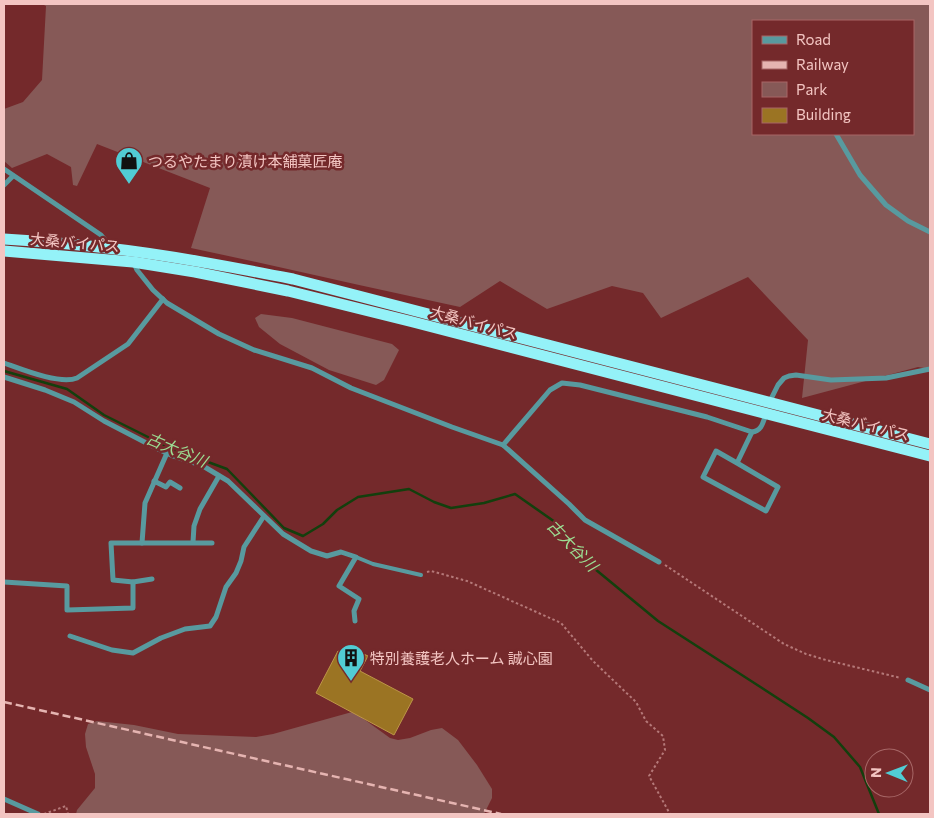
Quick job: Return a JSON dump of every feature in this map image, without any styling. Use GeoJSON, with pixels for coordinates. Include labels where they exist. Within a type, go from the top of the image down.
{"type":"FeatureCollection","features":[{"type":"Feature","properties":{"kind":"highway","name":"大桑バイパス"},"geometry":{"type":"LineString","coordinates":[[4,239],[104,247],[134,257],[195,272],[356,301],[768,408],[930,456]]}},
{"type":"Feature","properties":{"kind":"highway","name":"大桑バイパス"},"geometry":{"type":"LineString","coordinates":[[4,251],[134,257]]}},
{"type":"Feature","properties":{"kind":"highway","name":"大桑バイパス"},"geometry":{"type":"LineString","coordinates":[[768,408],[930,444]]}},
{"type":"Feature","properties":{"kind":"street"},"geometry":{"type":"LineString","coordinates":[[837,135],[860,175],[886,205],[908,221],[930,232]]}},
{"type":"Feature","properties":{"kind":"street"},"geometry":{"type":"LineString","coordinates":[[4,169],[101,235],[105,240],[104,247]]}},
{"type":"Feature","properties":{"kind":"street"},"geometry":{"type":"LineString","coordinates":[[4,185],[13,176]]}},
{"type":"Feature","properties":{"kind":"street"},"geometry":{"type":"LineString","coordinates":[[134,257],[136,270],[167,303],[219,334],[254,350],[312,368],[351,388],[452,427],[503,444],[585,520],[659,562]]}},
{"type":"Feature","properties":{"kind":"street"},"geometry":{"type":"LineString","coordinates":[[4,363],[63,380],[77,378],[128,344],[163,299]]}},
{"type":"Feature","properties":{"kind":"street"},"geometry":{"type":"LineString","coordinates":[[503,444],[550,390],[562,383],[598,389],[757,432],[762,425],[778,385],[784,378],[789,376],[796,375],[831,380],[886,378],[930,369]]}},
{"type":"Feature","properties":{"kind":"street"},"geometry":{"type":"LineString","coordinates":[[4,377],[45,390],[74,402],[104,421],[167,453],[203,466],[228,481],[283,534],[311,551],[327,556],[341,552],[356,557],[339,586],[359,599],[354,611],[355,621]]}},
{"type":"Feature","properties":{"kind":"street"},"geometry":{"type":"LineString","coordinates":[[737,463],[752,432]]}},
{"type":"Feature","properties":{"kind":"street"},"geometry":{"type":"LineString","coordinates":[[716,452],[737,463],[778,487],[766,512],[703,477],[716,452]]}},
{"type":"Feature","properties":{"kind":"street"},"geometry":{"type":"LineString","coordinates":[[142,543],[145,502],[167,453]]}},
{"type":"Feature","properties":{"kind":"street"},"geometry":{"type":"LineString","coordinates":[[192,542],[194,526],[200,509],[219,476]]}},
{"type":"Feature","properties":{"kind":"street"},"geometry":{"type":"LineString","coordinates":[[154,481],[166,487],[170,482],[180,488]]}},
{"type":"Feature","properties":{"kind":"street"},"geometry":{"type":"LineString","coordinates":[[70,636],[112,650],[133,652],[185,629],[210,626],[216,617],[226,587],[236,573],[244,547],[264,516]]}},
{"type":"Feature","properties":{"kind":"street"},"geometry":{"type":"LineString","coordinates":[[152,579],[133,582],[114,580],[111,543],[212,543]]}},
{"type":"Feature","properties":{"kind":"street"},"geometry":{"type":"LineString","coordinates":[[4,582],[67,586],[67,610],[134,608],[133,582]]}},
{"type":"Feature","properties":{"kind":"street"},"geometry":{"type":"LineString","coordinates":[[908,680],[930,690]]}},
{"type":"Feature","properties":{"kind":"street"},"geometry":{"type":"LineString","coordinates":[[4,799],[38,814]]}},
{"type":"Feature","properties":{"kind":"lane"},"geometry":{"type":"LineString","coordinates":[[356,557],[373,564],[421,575]]}},
{"type":"Feature","properties":{"kind":"path"},"geometry":{"type":"LineString","coordinates":[[659,562],[784,644],[806,654],[826,660],[908,680]]}},
{"type":"Feature","properties":{"kind":"path"},"geometry":{"type":"LineString","coordinates":[[421,575],[431,571],[467,580],[561,623],[592,661],[636,702],[646,721],[663,736],[665,750],[649,776],[670,814]]}},
{"type":"Feature","properties":{"kind":"path"},"geometry":{"type":"LineString","coordinates":[[44,814],[66,806],[68,814]]}},
{"type":"Feature","properties":{"kind":"green space"},"geometry":{"type":"Polygon","coordinates":[[[42,4],[930,4],[930,369],[918,367],[802,398],[808,340],[748,277],[661,318],[643,293],[612,286],[547,309],[500,281],[460,307],[191,248],[210,188],[97,144],[77,186],[73,185],[71,167],[47,154],[12,168],[4,161],[4,109],[23,102],[42,80],[46,6],[42,4]]]}},
{"type":"Feature","properties":{"kind":"green space"},"geometry":{"type":"Polygon","coordinates":[[[261,314],[292,318],[392,344],[399,350],[384,380],[376,385],[329,370],[280,344],[259,327],[255,318],[261,314]]]}},
{"type":"Feature","properties":{"kind":"green space"},"geometry":{"type":"Polygon","coordinates":[[[352,712],[390,738],[398,740],[410,738],[442,728],[458,740],[492,789],[492,798],[484,814],[76,814],[77,810],[95,788],[95,774],[86,747],[85,734],[88,724],[97,721],[134,725],[178,734],[256,737],[352,712]]]}},
{"type":"Feature","properties":{"kind":"building","name":"特別養護老人ホーム 誠心園"},"geometry":{"type":"Polygon","coordinates":[[[338,651],[353,659],[357,651],[368,656],[360,671],[413,699],[394,735],[316,693],[338,651]]]}},
{"type":"Feature","properties":{"kind":"waterway","name":"古大谷川"},"geometry":{"type":"LineString","coordinates":[[4,371],[67,389],[104,415],[170,448],[227,469],[284,528],[303,536],[323,524],[337,510],[358,497],[409,489],[434,502],[451,508],[484,503],[515,494],[555,522],[578,555],[658,621],[808,718],[834,737],[860,767],[879,814]]}},
{"type":"Feature","properties":{"kind":"railway"},"geometry":{"type":"LineString","coordinates":[[4,702],[501,814]]}},
{"type":"Feature","properties":{"kind":"place","name":"つるやたまり漬け本舗菓匠庵"},"geometry":{"type":"Point","coordinates":[129,185]}},
{"type":"Feature","properties":{"kind":"place","name":"特別養護老人ホーム 誠心園"},"geometry":{"type":"Point","coordinates":[351,682]}}]}
